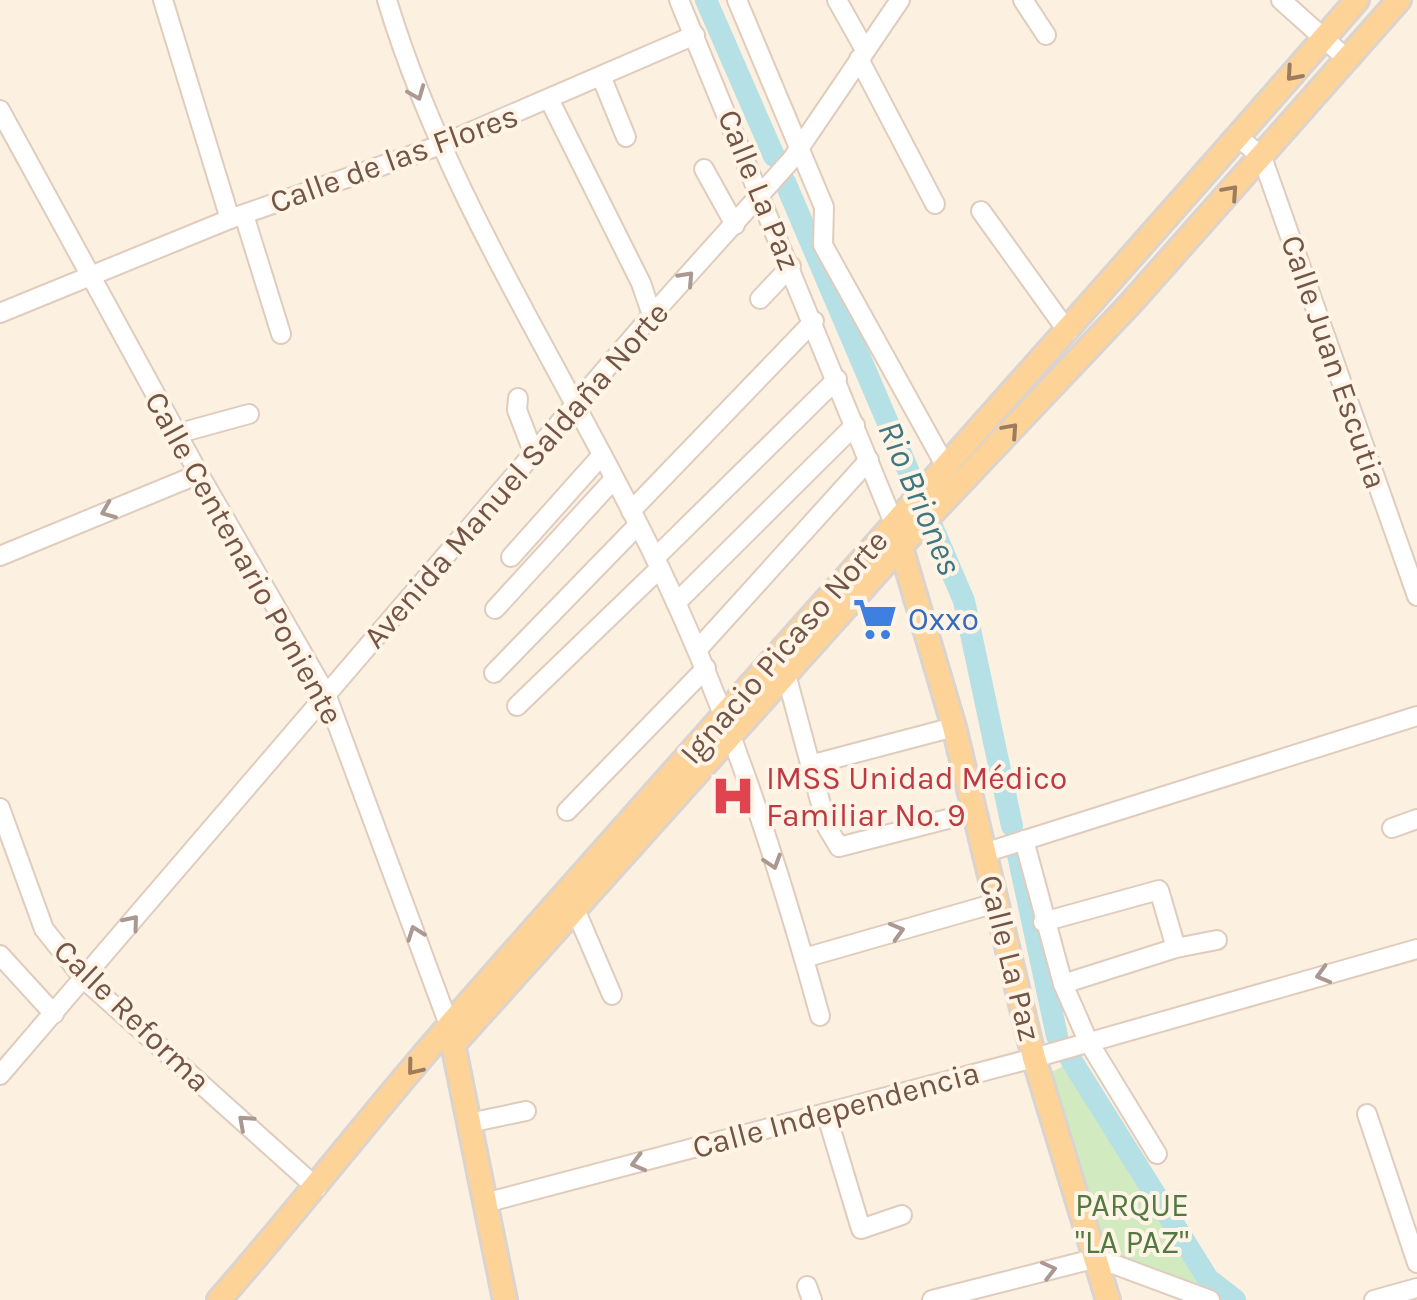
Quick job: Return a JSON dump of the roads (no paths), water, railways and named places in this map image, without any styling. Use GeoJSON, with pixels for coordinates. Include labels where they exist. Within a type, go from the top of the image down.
{"type":"FeatureCollection","features":[{"type":"Feature","properties":{"kind":"main road","name":"Ignacio Picaso Norte"},"geometry":{"type":"LineString","coordinates":[[451,1035],[575,910],[893,521],[1068,332],[1357,0]]}},
{"type":"Feature","properties":{"kind":"main road","name":"Ignacio Picaso Norte"},"geometry":{"type":"LineString","coordinates":[[218,1300],[729,724],[786,674],[1262,157],[1399,0]]}},
{"type":"Feature","properties":{"kind":"main road","name":"Calle La Paz"},"geometry":{"type":"LineString","coordinates":[[893,521],[954,727],[1034,1058],[1108,1300]]}},
{"type":"Feature","properties":{"kind":"main road"},"geometry":{"type":"LineString","coordinates":[[451,1035],[505,1300]]}},
{"type":"Feature","properties":{"kind":"street"},"geometry":{"type":"LineString","coordinates":[[163,0],[281,334]]}},
{"type":"Feature","properties":{"kind":"street"},"geometry":{"type":"LineString","coordinates":[[386,0],[438,146],[658,563],[698,649],[729,724],[820,1016]]}},
{"type":"Feature","properties":{"kind":"street","name":"Calle La Paz"},"geometry":{"type":"LineString","coordinates":[[679,0],[893,521]]}},
{"type":"Feature","properties":{"kind":"street"},"geometry":{"type":"LineString","coordinates":[[738,0],[824,207],[823,245],[939,471]]}},
{"type":"Feature","properties":{"kind":"street"},"geometry":{"type":"LineString","coordinates":[[837,0],[935,204]]}},
{"type":"Feature","properties":{"kind":"street","name":"Avenida Manuel Saldaña Norte"},"geometry":{"type":"LineString","coordinates":[[0,1076],[652,316],[762,196],[800,149],[900,0]]}},
{"type":"Feature","properties":{"kind":"street"},"geometry":{"type":"LineString","coordinates":[[1024,0],[1046,35]]}},
{"type":"Feature","properties":{"kind":"street"},"geometry":{"type":"LineString","coordinates":[[1282,0],[1347,59]]}},
{"type":"Feature","properties":{"kind":"street","name":"Calle de las Flores"},"geometry":{"type":"LineString","coordinates":[[0,313],[237,217],[438,146],[550,101],[695,35]]}},
{"type":"Feature","properties":{"kind":"street"},"geometry":{"type":"LineString","coordinates":[[602,76],[626,137]]}},
{"type":"Feature","properties":{"kind":"street"},"geometry":{"type":"LineString","coordinates":[[550,101],[641,284],[652,316]]}},
{"type":"Feature","properties":{"kind":"street","name":"Calle Centenario Poniente"},"geometry":{"type":"LineString","coordinates":[[0,110],[176,434],[326,694],[451,1035]]}},
{"type":"Feature","properties":{"kind":"street"},"geometry":{"type":"LineString","coordinates":[[1238,137],[1262,157]]}},
{"type":"Feature","properties":{"kind":"street","name":"Calle Juan Escutia"},"geometry":{"type":"LineString","coordinates":[[1262,157],[1417,596]]}},
{"type":"Feature","properties":{"kind":"street"},"geometry":{"type":"LineString","coordinates":[[704,169],[735,226]]}},
{"type":"Feature","properties":{"kind":"street"},"geometry":{"type":"LineString","coordinates":[[980,211],[1068,332]]}},
{"type":"Feature","properties":{"kind":"street"},"geometry":{"type":"LineString","coordinates":[[760,300],[791,266]]}},
{"type":"Feature","properties":{"kind":"street"},"geometry":{"type":"LineString","coordinates":[[494,674],[814,322]]}},
{"type":"Feature","properties":{"kind":"street"},"geometry":{"type":"LineString","coordinates":[[517,706],[837,379]]}},
{"type":"Feature","properties":{"kind":"street"},"geometry":{"type":"LineString","coordinates":[[518,398],[517,410],[534,454]]}},
{"type":"Feature","properties":{"kind":"street"},"geometry":{"type":"LineString","coordinates":[[176,434],[249,414]]}},
{"type":"Feature","properties":{"kind":"street"},"geometry":{"type":"LineString","coordinates":[[676,602],[855,425]]}},
{"type":"Feature","properties":{"kind":"street"},"geometry":{"type":"LineString","coordinates":[[510,557],[602,455]]}},
{"type":"Feature","properties":{"kind":"street"},"geometry":{"type":"LineString","coordinates":[[698,649],[868,460]]}},
{"type":"Feature","properties":{"kind":"street"},"geometry":{"type":"LineString","coordinates":[[0,556],[199,474]]}},
{"type":"Feature","properties":{"kind":"street"},"geometry":{"type":"LineString","coordinates":[[494,609],[614,479]]}},
{"type":"Feature","properties":{"kind":"street"},"geometry":{"type":"LineString","coordinates":[[567,812],[706,668]]}},
{"type":"Feature","properties":{"kind":"street"},"geometry":{"type":"LineString","coordinates":[[786,674],[826,827],[840,847],[975,812]]}},
{"type":"Feature","properties":{"kind":"street"},"geometry":{"type":"LineString","coordinates":[[984,853],[1417,716]]}},
{"type":"Feature","properties":{"kind":"street"},"geometry":{"type":"LineString","coordinates":[[810,766],[954,727]]}},
{"type":"Feature","properties":{"kind":"street","name":"Calle Reforma"},"geometry":{"type":"LineString","coordinates":[[0,808],[44,929],[84,979],[317,1188]]}},
{"type":"Feature","properties":{"kind":"street"},"geometry":{"type":"LineString","coordinates":[[1392,828],[1417,819]]}},
{"type":"Feature","properties":{"kind":"street","name":"Calle La Paz"},"geometry":{"type":"LineString","coordinates":[[1024,840],[1063,984],[1088,1041],[1157,1154]]}},
{"type":"Feature","properties":{"kind":"street"},"geometry":{"type":"LineString","coordinates":[[1044,922],[1151,889],[1160,890],[1176,948]]}},
{"type":"Feature","properties":{"kind":"street"},"geometry":{"type":"LineString","coordinates":[[804,958],[996,902]]}},
{"type":"Feature","properties":{"kind":"street"},"geometry":{"type":"LineString","coordinates":[[575,910],[612,995]]}},
{"type":"Feature","properties":{"kind":"street"},"geometry":{"type":"LineString","coordinates":[[1063,984],[1176,948],[1217,940]]}},
{"type":"Feature","properties":{"kind":"street","name":"Calle Independencia"},"geometry":{"type":"LineString","coordinates":[[485,1203],[1034,1058],[1417,949]]}},
{"type":"Feature","properties":{"kind":"street"},"geometry":{"type":"LineString","coordinates":[[1,959],[54,1014]]}},
{"type":"Feature","properties":{"kind":"street"},"geometry":{"type":"LineString","coordinates":[[469,1122],[526,1110]]}},
{"type":"Feature","properties":{"kind":"street"},"geometry":{"type":"LineString","coordinates":[[826,1113],[861,1229],[902,1215]]}},
{"type":"Feature","properties":{"kind":"street"},"geometry":{"type":"LineString","coordinates":[[1368,1114],[1417,1263]]}},
{"type":"Feature","properties":{"kind":"street"},"geometry":{"type":"LineString","coordinates":[[932,1300],[1097,1258],[1210,1300]]}},
{"type":"Feature","properties":{"kind":"street"},"geometry":{"type":"LineString","coordinates":[[1374,1300],[1417,1288]]}},
{"type":"Feature","properties":{"kind":"waterway","name":"Rio Briones"},"geometry":{"type":"LineString","coordinates":[[706,0],[774,156]]}},
{"type":"Feature","properties":{"kind":"waterway","name":"Rio Briones"},"geometry":{"type":"LineString","coordinates":[[785,182],[964,601],[1012,826]]}},
{"type":"Feature","properties":{"kind":"waterway","name":"Rio Briones"},"geometry":{"type":"LineString","coordinates":[[1018,855],[1057,1036]]}},
{"type":"Feature","properties":{"kind":"waterway","name":"Rio Briones"},"geometry":{"type":"LineString","coordinates":[[1070,1058],[1208,1279],[1235,1300]]}},
{"type":"Feature","properties":{"kind":"place","name":"Oxxo"},"geometry":{"type":"Point","coordinates":[875,619]}},
{"type":"Feature","properties":{"kind":"place","name":"IMSS Unidad Médico Familiar No. 9"},"geometry":{"type":"Point","coordinates":[733,796]}},
{"type":"Feature","properties":{"kind":"park label","name":"PARQUE \"LA PAZ\""},"geometry":{"type":"Point","coordinates":[1132,1224]}}]}
